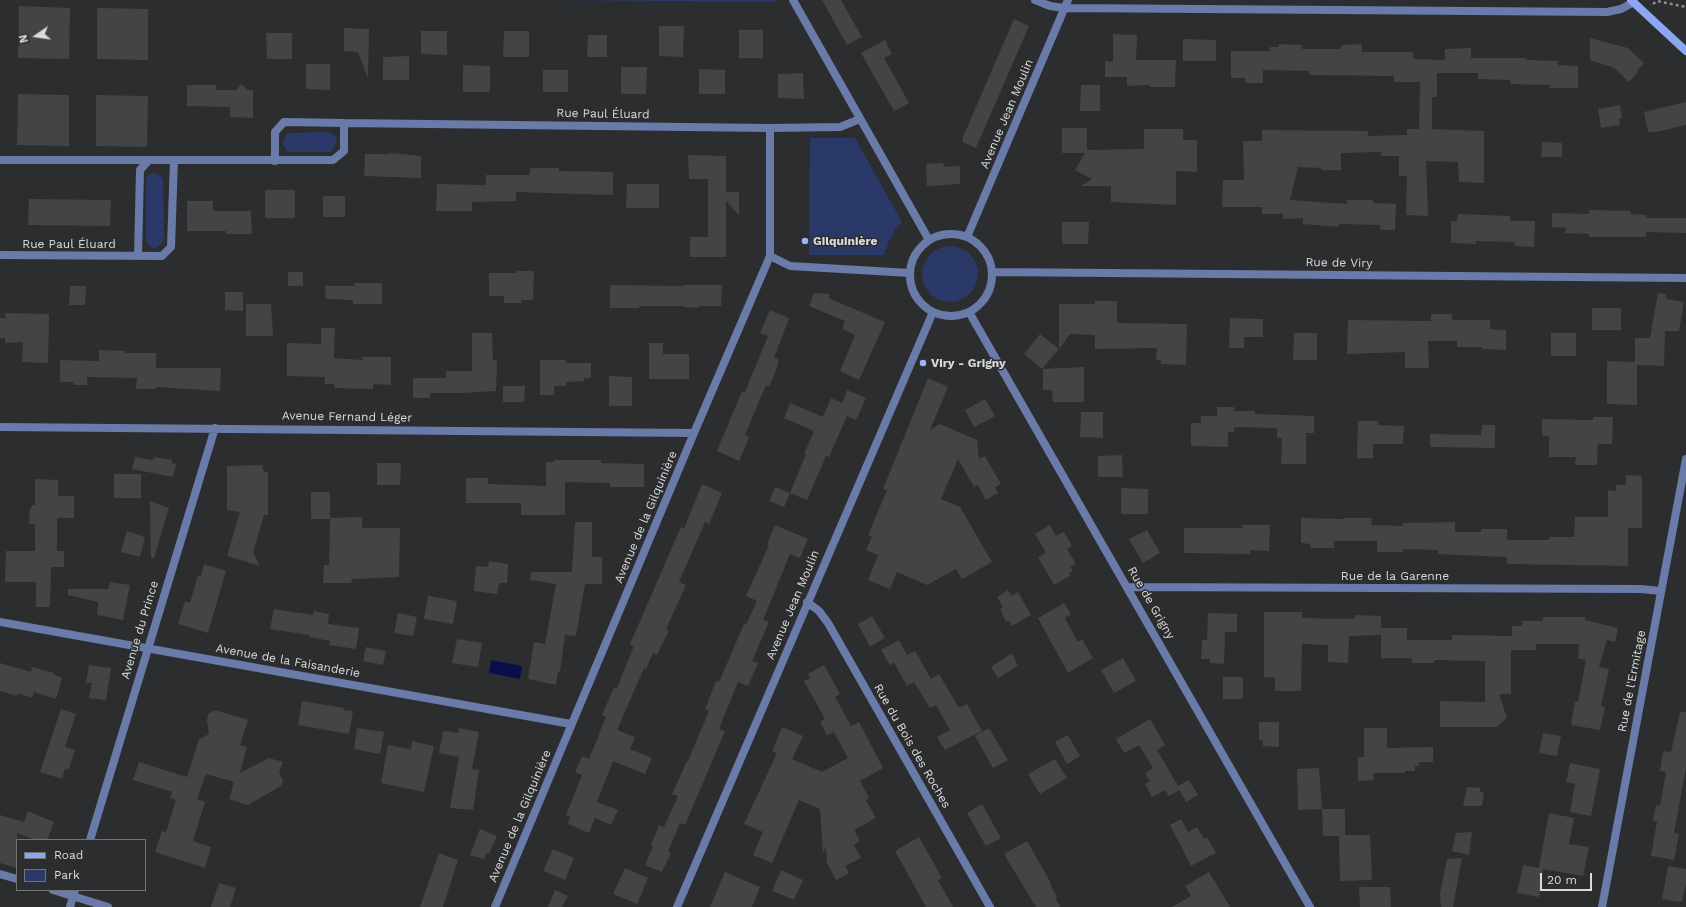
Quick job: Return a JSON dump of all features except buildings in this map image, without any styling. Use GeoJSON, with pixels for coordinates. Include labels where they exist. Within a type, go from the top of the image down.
{"type":"FeatureCollection","features":[{"type":"Feature","properties":{"kind":"main road"},"geometry":{"type":"LineString","coordinates":[[1633,1],[1686,51]]}},
{"type":"Feature","properties":{"kind":"street"},"geometry":{"type":"LineString","coordinates":[[793,0],[929,240]]}},
{"type":"Feature","properties":{"kind":"street"},"geometry":{"type":"LineString","coordinates":[[1035,0],[1050,6],[1064,8],[1607,12],[1621,9],[1633,1]]}},
{"type":"Feature","properties":{"kind":"street","name":"Avenue Jean Moulin"},"geometry":{"type":"LineString","coordinates":[[967,237],[1068,0]]}},
{"type":"Feature","properties":{"kind":"street","name":"Rue Paul Éluard"},"geometry":{"type":"LineString","coordinates":[[274,161],[275,132],[284,122],[770,128],[840,127],[860,119]]}},
{"type":"Feature","properties":{"kind":"street"},"geometry":{"type":"LineString","coordinates":[[0,160],[333,160],[344,151],[344,123]]}},
{"type":"Feature","properties":{"kind":"street","name":"Avenue de la Gilquinière"},"geometry":{"type":"LineString","coordinates":[[495,907],[571,724],[770,256],[770,128]]}},
{"type":"Feature","properties":{"kind":"street"},"geometry":{"type":"LineString","coordinates":[[138,256],[140,170],[149,160]]}},
{"type":"Feature","properties":{"kind":"street","name":"Rue Paul Éluard"},"geometry":{"type":"LineString","coordinates":[[0,255],[162,256],[171,247],[174,160]]}},
{"type":"Feature","properties":{"kind":"street"},"geometry":{"type":"LineString","coordinates":[[954,234],[967,237],[984,251],[989,261],[992,272],[991,284],[987,295],[979,305],[969,312],[957,316],[945,316],[933,312],[923,305],[916,296],[911,285],[910,273],[913,260],[919,249],[929,240],[941,235],[954,234]]}},
{"type":"Feature","properties":{"kind":"street"},"geometry":{"type":"LineString","coordinates":[[770,256],[790,266],[910,273]]}},
{"type":"Feature","properties":{"kind":"street","name":"Rue de Viry"},"geometry":{"type":"LineString","coordinates":[[992,272],[1686,278]]}},
{"type":"Feature","properties":{"kind":"street","name":"Avenue Jean Moulin"},"geometry":{"type":"LineString","coordinates":[[677,907],[933,312]]}},
{"type":"Feature","properties":{"kind":"street","name":"Rue de Grigny"},"geometry":{"type":"LineString","coordinates":[[969,312],[1128,587],[1310,907]]}},
{"type":"Feature","properties":{"kind":"street","name":"Avenue Fernand Léger"},"geometry":{"type":"LineString","coordinates":[[0,427],[694,433]]}},
{"type":"Feature","properties":{"kind":"street","name":"Avenue du Prince"},"geometry":{"type":"LineString","coordinates":[[90,839],[215,428]]}},
{"type":"Feature","properties":{"kind":"street","name":"Rue de l'Ermitage"},"geometry":{"type":"LineString","coordinates":[[1602,907],[1686,459]]}},
{"type":"Feature","properties":{"kind":"street","name":"Rue de la Garenne"},"geometry":{"type":"LineString","coordinates":[[1128,587],[1632,589],[1661,592]]}},
{"type":"Feature","properties":{"kind":"street","name":"Rue du Bois des Roches"},"geometry":{"type":"LineString","coordinates":[[807,602],[819,611],[828,623],[990,907]]}},
{"type":"Feature","properties":{"kind":"street","name":"Avenue de la Faisanderie"},"geometry":{"type":"LineString","coordinates":[[0,622],[571,724]]}},
{"type":"Feature","properties":{"kind":"street"},"geometry":{"type":"LineString","coordinates":[[0,874],[16,879]]}},
{"type":"Feature","properties":{"kind":"street"},"geometry":{"type":"LineString","coordinates":[[60,891],[74,893],[108,907]]}},
{"type":"Feature","properties":{"kind":"street"},"geometry":{"type":"LineString","coordinates":[[70,907],[74,893]]}},
{"type":"Feature","properties":{"kind":"path"},"geometry":{"type":"LineString","coordinates":[[1677,5],[1678,0]]}},
{"type":"Feature","properties":{"kind":"path"},"geometry":{"type":"LineString","coordinates":[[1644,12],[1657,1],[1686,7]]}},
{"type":"Feature","properties":{"kind":"green space"},"geometry":{"type":"Polygon","coordinates":[[[549,0],[776,0],[777,2],[549,0]]]}},
{"type":"Feature","properties":{"kind":"green space"},"geometry":{"type":"Polygon","coordinates":[[[329,132],[335,136],[337,142],[331,152],[288,152],[282,143],[287,133],[329,132]]]}},
{"type":"Feature","properties":{"kind":"green space"},"geometry":{"type":"Polygon","coordinates":[[[810,138],[855,138],[902,222],[895,230],[889,241],[884,255],[809,255],[810,138]]]}},
{"type":"Feature","properties":{"kind":"green space"},"geometry":{"type":"Polygon","coordinates":[[[154,172],[163,178],[164,240],[155,249],[149,246],[146,240],[146,178],[154,172]]]}},
{"type":"Feature","properties":{"kind":"green space"},"geometry":{"type":"Polygon","coordinates":[[[950,246],[961,248],[970,254],[976,263],[978,274],[976,285],[970,294],[961,300],[950,302],[939,300],[930,294],[924,285],[922,274],[924,263],[930,254],[939,248],[950,246]]]}},
{"type":"Feature","properties":{"kind":"shaded area"},"geometry":{"type":"Polygon","coordinates":[[[491,660],[522,666],[520,679],[489,673],[491,660]]]}},
{"type":"Feature","properties":{"kind":"place","name":"Gilquinière"},"geometry":{"type":"Point","coordinates":[805,241]}},
{"type":"Feature","properties":{"kind":"place","name":"Viry - Grigny"},"geometry":{"type":"Point","coordinates":[923,363]}}]}
